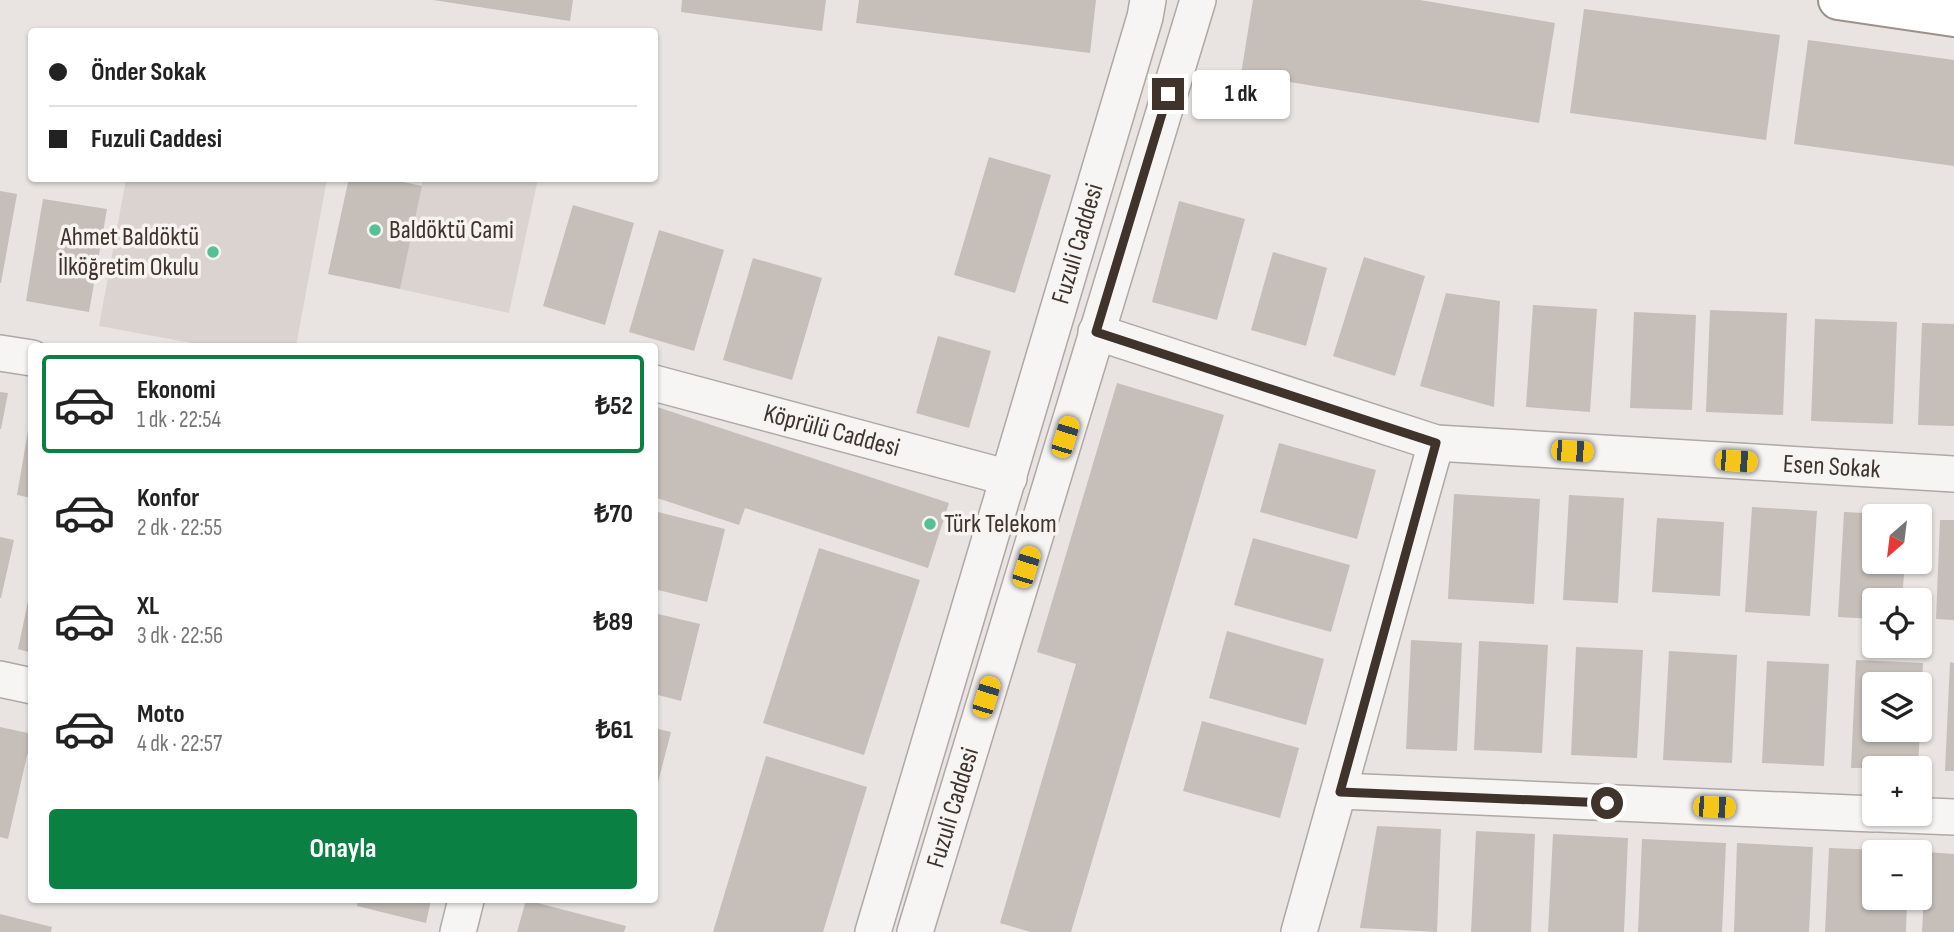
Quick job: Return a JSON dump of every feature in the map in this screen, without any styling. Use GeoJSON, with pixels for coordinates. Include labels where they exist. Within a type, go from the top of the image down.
{"type":"FeatureCollection","features":[{"type":"Feature","properties":{"kind":"highway"},"geometry":{"type":"LineString","coordinates":[[1838,0],[1954,17]]}},
{"type":"Feature","properties":{"kind":"street","name":"Fuzuli Caddesi"},"geometry":{"type":"LineString","coordinates":[[873,932],[1086,222],[1148,0]]}},
{"type":"Feature","properties":{"kind":"street","name":"Fuzuli Caddesi"},"geometry":{"type":"LineString","coordinates":[[915,932],[1198,0]]}},
{"type":"Feature","properties":{"kind":"street","name":"Esen Sokak"},"geometry":{"type":"LineString","coordinates":[[1096,332],[1436,443],[1954,474]]}},
{"type":"Feature","properties":{"kind":"street"},"geometry":{"type":"LineString","coordinates":[[0,353],[28,357]]}},
{"type":"Feature","properties":{"kind":"street","name":"Köprülü Caddesi"},"geometry":{"type":"LineString","coordinates":[[658,384],[1009,478]]}},
{"type":"Feature","properties":{"kind":"street"},"geometry":{"type":"LineString","coordinates":[[1299,932],[1436,443]]}},
{"type":"Feature","properties":{"kind":"street"},"geometry":{"type":"LineString","coordinates":[[0,679],[28,685]]}},
{"type":"Feature","properties":{"kind":"street"},"geometry":{"type":"LineString","coordinates":[[1340,792],[1862,814]]}},
{"type":"Feature","properties":{"kind":"street"},"geometry":{"type":"LineString","coordinates":[[1932,816],[1954,817]]}},
{"type":"Feature","properties":{"kind":"street"},"geometry":{"type":"LineString","coordinates":[[458,932],[465,903]]}},
{"type":"Feature","properties":{"kind":"shaded area","name":"Ahmet Baldöktü İlköğretim Okulu"},"geometry":{"type":"Polygon","coordinates":[[[125,182],[326,182],[297,343],[192,343],[99,326],[125,182]]]}},
{"type":"Feature","properties":{"kind":"shaded area"},"geometry":{"type":"Polygon","coordinates":[[[422,182],[537,182],[509,313],[400,289],[422,182]]]}},
{"type":"Feature","properties":{"kind":"building"},"geometry":{"type":"Polygon","coordinates":[[[433,0],[573,0],[570,21],[433,0]]]}},
{"type":"Feature","properties":{"kind":"building"},"geometry":{"type":"Polygon","coordinates":[[[682,0],[826,0],[822,31],[681,12],[682,0]]]}},
{"type":"Feature","properties":{"kind":"building"},"geometry":{"type":"Polygon","coordinates":[[[859,0],[1096,0],[1090,53],[856,23],[859,0]]]}},
{"type":"Feature","properties":{"kind":"building"},"geometry":{"type":"Polygon","coordinates":[[[1253,0],[1420,0],[1555,23],[1539,123],[1241,74],[1253,0]]]}},
{"type":"Feature","properties":{"kind":"building"},"geometry":{"type":"Polygon","coordinates":[[[1584,9],[1780,35],[1766,140],[1570,113],[1584,9]]]}},
{"type":"Feature","properties":{"kind":"building"},"geometry":{"type":"Polygon","coordinates":[[[1808,40],[1954,60],[1954,166],[1794,144],[1808,40]]]}},
{"type":"Feature","properties":{"kind":"building"},"geometry":{"type":"Polygon","coordinates":[[[989,157],[1051,175],[1015,293],[954,275],[989,157]]]}},
{"type":"Feature","properties":{"kind":"building","name":"Baldöktü Cami"},"geometry":{"type":"Polygon","coordinates":[[[348,182],[403,182],[422,186],[400,289],[328,274],[348,182]]]}},
{"type":"Feature","properties":{"kind":"building"},"geometry":{"type":"Polygon","coordinates":[[[0,191],[17,194],[1,283],[0,283],[0,191]]]}},
{"type":"Feature","properties":{"kind":"building"},"geometry":{"type":"Polygon","coordinates":[[[43,199],[107,209],[89,312],[26,301],[43,199]]]}},
{"type":"Feature","properties":{"kind":"building"},"geometry":{"type":"Polygon","coordinates":[[[1179,201],[1245,219],[1217,320],[1152,302],[1179,201]]]}},
{"type":"Feature","properties":{"kind":"building"},"geometry":{"type":"Polygon","coordinates":[[[573,205],[634,223],[605,325],[543,306],[573,205]]]}},
{"type":"Feature","properties":{"kind":"building"},"geometry":{"type":"Polygon","coordinates":[[[659,230],[724,250],[694,351],[629,332],[659,230]]]}},
{"type":"Feature","properties":{"kind":"building"},"geometry":{"type":"Polygon","coordinates":[[[1273,252],[1327,268],[1306,346],[1251,330],[1273,252]]]}},
{"type":"Feature","properties":{"kind":"building"},"geometry":{"type":"Polygon","coordinates":[[[1364,257],[1425,276],[1395,376],[1333,356],[1364,257]]]}},
{"type":"Feature","properties":{"kind":"building"},"geometry":{"type":"Polygon","coordinates":[[[753,258],[822,278],[792,380],[723,360],[753,258]]]}},
{"type":"Feature","properties":{"kind":"building"},"geometry":{"type":"Polygon","coordinates":[[[1446,293],[1500,301],[1494,407],[1420,386],[1446,293]]]}},
{"type":"Feature","properties":{"kind":"building"},"geometry":{"type":"Polygon","coordinates":[[[1533,305],[1597,309],[1590,412],[1526,407],[1533,305]]]}},
{"type":"Feature","properties":{"kind":"building"},"geometry":{"type":"Polygon","coordinates":[[[1710,310],[1787,313],[1783,415],[1706,412],[1710,310]]]}},
{"type":"Feature","properties":{"kind":"building"},"geometry":{"type":"Polygon","coordinates":[[[1634,312],[1696,315],[1692,410],[1630,408],[1634,312]]]}},
{"type":"Feature","properties":{"kind":"building"},"geometry":{"type":"Polygon","coordinates":[[[1815,319],[1897,322],[1893,424],[1811,421],[1815,319]]]}},
{"type":"Feature","properties":{"kind":"building"},"geometry":{"type":"Polygon","coordinates":[[[1922,323],[1954,324],[1954,426],[1918,425],[1922,323]]]}},
{"type":"Feature","properties":{"kind":"building"},"geometry":{"type":"Polygon","coordinates":[[[938,336],[991,351],[969,428],[916,413],[938,336]]]}},
{"type":"Feature","properties":{"kind":"building"},"geometry":{"type":"Polygon","coordinates":[[[1117,383],[1224,415],[1071,932],[1031,932],[1000,923],[1076,664],[1037,652],[1117,383]]]}},
{"type":"Feature","properties":{"kind":"building"},"geometry":{"type":"Polygon","coordinates":[[[0,392],[8,393],[1,429],[0,429],[0,392]]]}},
{"type":"Feature","properties":{"kind":"building"},"geometry":{"type":"Polygon","coordinates":[[[658,407],[949,503],[928,568],[745,508],[739,525],[658,498],[658,407]]]}},
{"type":"Feature","properties":{"kind":"building"},"geometry":{"type":"Polygon","coordinates":[[[28,431],[28,497],[17,495],[28,431]]]}},
{"type":"Feature","properties":{"kind":"building"},"geometry":{"type":"Polygon","coordinates":[[[1279,443],[1376,470],[1357,539],[1260,512],[1279,443]]]}},
{"type":"Feature","properties":{"kind":"building"},"geometry":{"type":"Polygon","coordinates":[[[1454,494],[1540,499],[1534,604],[1448,599],[1454,494]]]}},
{"type":"Feature","properties":{"kind":"building"},"geometry":{"type":"Polygon","coordinates":[[[1569,495],[1624,498],[1618,603],[1563,600],[1569,495]]]}},
{"type":"Feature","properties":{"kind":"building"},"geometry":{"type":"Polygon","coordinates":[[[1752,507],[1817,511],[1810,616],[1745,612],[1752,507]]]}},
{"type":"Feature","properties":{"kind":"building"},"geometry":{"type":"Polygon","coordinates":[[[658,512],[725,529],[707,602],[658,590],[658,512]]]}},
{"type":"Feature","properties":{"kind":"building"},"geometry":{"type":"Polygon","coordinates":[[[1844,512],[1862,513],[1862,574],[1904,574],[1903,588],[1862,588],[1862,618],[1838,617],[1844,512]]]}},
{"type":"Feature","properties":{"kind":"building"},"geometry":{"type":"Polygon","coordinates":[[[1657,518],[1724,522],[1720,596],[1652,592],[1657,518]]]}},
{"type":"Feature","properties":{"kind":"building"},"geometry":{"type":"Polygon","coordinates":[[[1940,520],[1954,520],[1954,620],[1936,619],[1940,520]]]}},
{"type":"Feature","properties":{"kind":"building"},"geometry":{"type":"Polygon","coordinates":[[[0,537],[14,540],[1,598],[0,598],[0,537]]]}},
{"type":"Feature","properties":{"kind":"building"},"geometry":{"type":"Polygon","coordinates":[[[1253,538],[1350,565],[1331,632],[1234,605],[1253,538]]]}},
{"type":"Feature","properties":{"kind":"building"},"geometry":{"type":"Polygon","coordinates":[[[819,548],[920,580],[864,755],[763,723],[819,548]]]}},
{"type":"Feature","properties":{"kind":"building"},"geometry":{"type":"Polygon","coordinates":[[[28,602],[28,652],[18,649],[28,602]]]}},
{"type":"Feature","properties":{"kind":"building"},"geometry":{"type":"Polygon","coordinates":[[[658,614],[700,624],[681,701],[658,695],[658,614]]]}},
{"type":"Feature","properties":{"kind":"building"},"geometry":{"type":"Polygon","coordinates":[[[1227,631],[1324,659],[1306,725],[1209,698],[1227,631]]]}},
{"type":"Feature","properties":{"kind":"building"},"geometry":{"type":"Polygon","coordinates":[[[1411,640],[1462,643],[1457,751],[1406,749],[1411,640]]]}},
{"type":"Feature","properties":{"kind":"building"},"geometry":{"type":"Polygon","coordinates":[[[1479,641],[1548,645],[1542,753],[1474,750],[1479,641]]]}},
{"type":"Feature","properties":{"kind":"building"},"geometry":{"type":"Polygon","coordinates":[[[1576,647],[1643,650],[1637,758],[1571,755],[1576,647]]]}},
{"type":"Feature","properties":{"kind":"building"},"geometry":{"type":"Polygon","coordinates":[[[1669,651],[1737,655],[1732,763],[1663,760],[1669,651]]]}},
{"type":"Feature","properties":{"kind":"building"},"geometry":{"type":"Polygon","coordinates":[[[1856,660],[1923,663],[1923,672],[1862,672],[1862,742],[1919,742],[1919,756],[1862,756],[1862,768],[1851,768],[1856,660]]]}},
{"type":"Feature","properties":{"kind":"building"},"geometry":{"type":"Polygon","coordinates":[[[1767,661],[1829,664],[1824,766],[1762,763],[1767,661]]]}},
{"type":"Feature","properties":{"kind":"building"},"geometry":{"type":"Polygon","coordinates":[[[1950,662],[1954,663],[1954,771],[1945,771],[1950,662]]]}},
{"type":"Feature","properties":{"kind":"building"},"geometry":{"type":"Polygon","coordinates":[[[1202,721],[1299,748],[1280,818],[1183,791],[1202,721]]]}},
{"type":"Feature","properties":{"kind":"building"},"geometry":{"type":"Polygon","coordinates":[[[0,727],[28,733],[28,752],[8,839],[0,837],[0,727]]]}},
{"type":"Feature","properties":{"kind":"building"},"geometry":{"type":"Polygon","coordinates":[[[658,729],[671,732],[658,782],[658,729]]]}},
{"type":"Feature","properties":{"kind":"building"},"geometry":{"type":"Polygon","coordinates":[[[766,756],[867,787],[823,932],[713,932],[766,756]]]}},
{"type":"Feature","properties":{"kind":"building"},"geometry":{"type":"Polygon","coordinates":[[[1377,826],[1441,829],[1437,932],[1360,928],[1377,826]]]}},
{"type":"Feature","properties":{"kind":"building"},"geometry":{"type":"Polygon","coordinates":[[[1476,831],[1535,834],[1531,932],[1471,932],[1476,831]]]}},
{"type":"Feature","properties":{"kind":"building"},"geometry":{"type":"Polygon","coordinates":[[[1553,834],[1628,838],[1624,932],[1548,932],[1553,834]]]}},
{"type":"Feature","properties":{"kind":"building"},"geometry":{"type":"Polygon","coordinates":[[[1642,839],[1726,843],[1722,932],[1638,932],[1642,839]]]}},
{"type":"Feature","properties":{"kind":"building"},"geometry":{"type":"Polygon","coordinates":[[[1737,843],[1813,847],[1809,932],[1734,932],[1737,843]]]}},
{"type":"Feature","properties":{"kind":"building"},"geometry":{"type":"Polygon","coordinates":[[[1829,848],[1862,849],[1862,910],[1907,910],[1906,932],[1825,932],[1829,848]]]}},
{"type":"Feature","properties":{"kind":"building"},"geometry":{"type":"Polygon","coordinates":[[[1932,852],[1954,854],[1954,932],[1922,932],[1923,910],[1932,910],[1932,852]]]}},
{"type":"Feature","properties":{"kind":"building"},"geometry":{"type":"Polygon","coordinates":[[[358,903],[430,903],[426,923],[357,906],[358,903]]]}},
{"type":"Feature","properties":{"kind":"building"},"geometry":{"type":"Polygon","coordinates":[[[525,903],[538,903],[626,926],[624,932],[517,932],[525,903]]]}},
{"type":"Feature","properties":{"kind":"building"},"geometry":{"type":"Polygon","coordinates":[[[0,914],[52,927],[51,932],[0,932],[0,914]]]}},
{"type":"Feature","properties":{"kind":"place","name":"Baldöktü Cami"},"geometry":{"type":"Point","coordinates":[375,230]}},
{"type":"Feature","properties":{"kind":"place","name":"Ahmet Baldöktü İlköğretim Okulu"},"geometry":{"type":"Point","coordinates":[213,252]}},
{"type":"Feature","properties":{"kind":"place","name":"Türk Telekom"},"geometry":{"type":"Point","coordinates":[930,524]}},
{"type":"Feature","properties":{"kind":"route"},"geometry":{"type":"LineString","coordinates":[[1168,94],[1096,332],[1436,443],[1340,792],[1607,803]]}}]}
